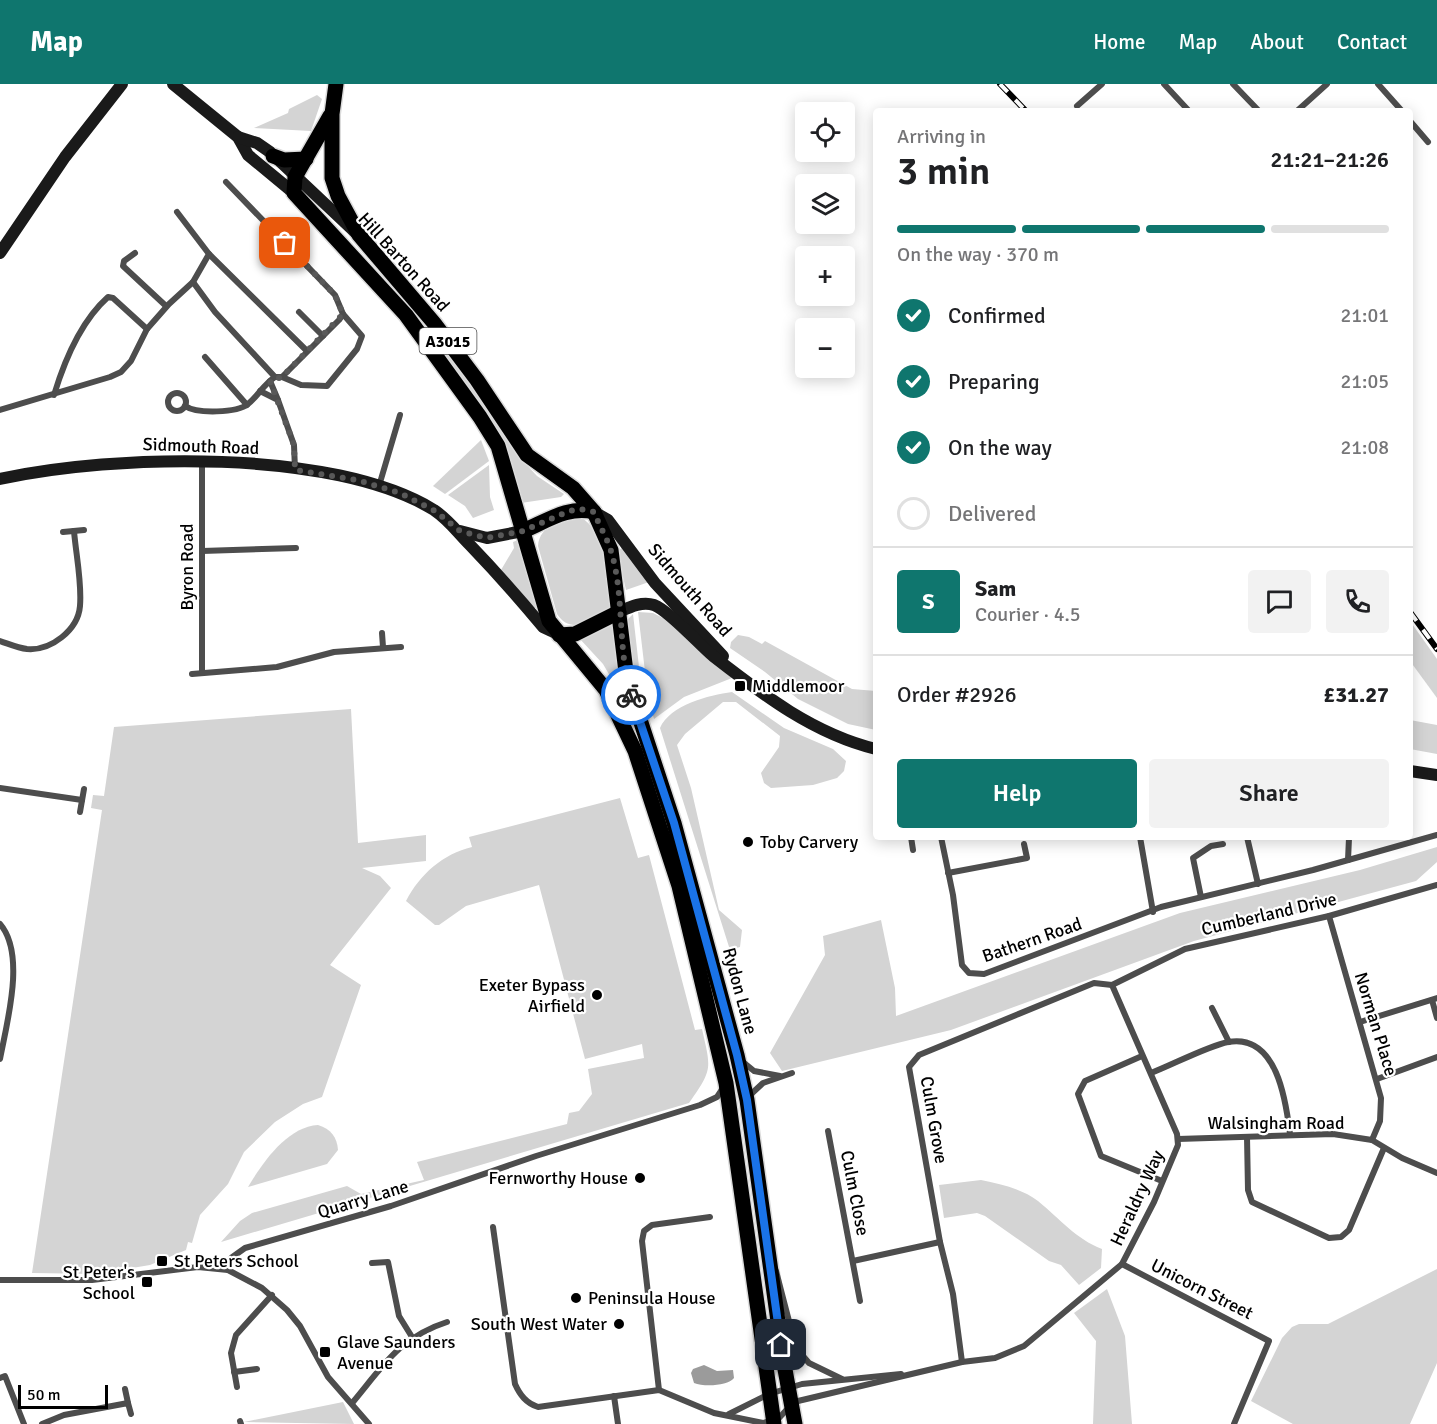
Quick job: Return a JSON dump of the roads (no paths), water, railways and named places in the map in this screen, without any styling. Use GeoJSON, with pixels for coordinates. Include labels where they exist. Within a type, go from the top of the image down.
{"type":"FeatureCollection","features":[{"type":"Feature","properties":{"kind":"main road"},"geometry":{"type":"LineString","coordinates":[[0,253],[65,158],[122,84]]}},
{"type":"Feature","properties":{"kind":"main road","name":"Hill Barton Road"},"geometry":{"type":"LineString","coordinates":[[173,84],[238,137],[257,143],[273,156],[358,235],[440,331],[477,380],[527,454],[573,488],[594,512],[611,550],[619,612]]}},
{"type":"Feature","properties":{"kind":"main road","name":"A3015"},"geometry":{"type":"LineString","coordinates":[[336,84],[332,114],[332,178],[338,196],[358,235]]}},
{"type":"Feature","properties":{"kind":"main road","name":"A3015"},"geometry":{"type":"LineString","coordinates":[[294,193],[295,177],[332,114]]}},
{"type":"Feature","properties":{"kind":"main road","name":"Hill Barton Road"},"geometry":{"type":"LineString","coordinates":[[238,137],[248,155],[294,193],[406,315],[480,417],[498,446],[549,621],[559,635]]}},
{"type":"Feature","properties":{"kind":"main road"},"geometry":{"type":"LineString","coordinates":[[273,156],[284,160],[306,159]]}},
{"type":"Feature","properties":{"kind":"main road","name":"Sidmouth Road"},"geometry":{"type":"LineString","coordinates":[[0,479],[82,466],[152,461],[202,462],[295,470],[379,486],[435,511],[460,531],[543,627],[559,635]]}},
{"type":"Feature","properties":{"kind":"main road"},"geometry":{"type":"LineString","coordinates":[[523,531],[569,511],[580,509],[594,512]]}},
{"type":"Feature","properties":{"kind":"main road","name":"Sidmouth Road"},"geometry":{"type":"LineString","coordinates":[[594,512],[608,520],[656,583],[732,669]]}},
{"type":"Feature","properties":{"kind":"main road","name":"Sidmouth Road"},"geometry":{"type":"LineString","coordinates":[[460,531],[487,538],[523,531]]}},
{"type":"Feature","properties":{"kind":"main road","name":"Sidmouth Road"},"geometry":{"type":"LineString","coordinates":[[619,612],[640,604],[656,605],[714,657],[789,712],[828,733],[873,748]]}},
{"type":"Feature","properties":{"kind":"main road"},"geometry":{"type":"LineString","coordinates":[[559,635],[575,634],[619,612]]}},
{"type":"Feature","properties":{"kind":"main road","name":"Rydon Lane"},"geometry":{"type":"LineString","coordinates":[[619,612],[620,642],[630,694],[674,823],[747,1100],[769,1265],[795,1424]]}},
{"type":"Feature","properties":{"kind":"main road","name":"Rydon Lane"},"geometry":{"type":"LineString","coordinates":[[559,635],[606,690],[639,762],[679,886],[726,1083],[774,1422]]}},
{"type":"Feature","properties":{"kind":"main road"},"geometry":{"type":"LineString","coordinates":[[1413,771],[1437,775]]}},
{"type":"Feature","properties":{"kind":"street"},"geometry":{"type":"LineString","coordinates":[[1077,106],[1102,84]]}},
{"type":"Feature","properties":{"kind":"street"},"geometry":{"type":"LineString","coordinates":[[1164,84],[1186,108]]}},
{"type":"Feature","properties":{"kind":"street"},"geometry":{"type":"LineString","coordinates":[[1233,84],[1255,108]]}},
{"type":"Feature","properties":{"kind":"street"},"geometry":{"type":"LineString","coordinates":[[1300,108],[1327,84]]}},
{"type":"Feature","properties":{"kind":"street"},"geometry":{"type":"LineString","coordinates":[[1378,84],[1398,108]]}},
{"type":"Feature","properties":{"kind":"street"},"geometry":{"type":"LineString","coordinates":[[1413,124],[1428,142]]}},
{"type":"Feature","properties":{"kind":"street"},"geometry":{"type":"LineString","coordinates":[[193,282],[215,312],[276,378],[301,385],[327,386],[357,349],[362,336],[343,314],[335,295],[226,182]]}},
{"type":"Feature","properties":{"kind":"street"},"geometry":{"type":"LineString","coordinates":[[177,212],[209,254],[307,351]]}},
{"type":"Feature","properties":{"kind":"street"},"geometry":{"type":"LineString","coordinates":[[135,253],[124,261],[123,266],[166,306]]}},
{"type":"Feature","properties":{"kind":"street"},"geometry":{"type":"LineString","coordinates":[[0,410],[54,395],[121,372],[131,361],[147,329],[166,306],[193,282],[209,254]]}},
{"type":"Feature","properties":{"kind":"street"},"geometry":{"type":"LineString","coordinates":[[54,395],[62,368],[75,343],[108,297],[113,298],[147,329]]}},
{"type":"Feature","properties":{"kind":"street"},"geometry":{"type":"LineString","coordinates":[[298,312],[323,336]]}},
{"type":"Feature","properties":{"kind":"street"},"geometry":{"type":"LineString","coordinates":[[185,406],[202,412],[248,405],[323,336],[343,314]]}},
{"type":"Feature","properties":{"kind":"street"},"geometry":{"type":"LineString","coordinates":[[205,357],[248,405]]}},
{"type":"Feature","properties":{"kind":"street"},"geometry":{"type":"LineString","coordinates":[[276,378],[278,400],[294,445],[295,470]]}},
{"type":"Feature","properties":{"kind":"street"},"geometry":{"type":"LineString","coordinates":[[260,392],[278,400]]}},
{"type":"Feature","properties":{"kind":"street"},"geometry":{"type":"LineString","coordinates":[[379,486],[400,415]]}},
{"type":"Feature","properties":{"kind":"street","name":"Byron Road"},"geometry":{"type":"LineString","coordinates":[[202,462],[202,672]]}},
{"type":"Feature","properties":{"kind":"street"},"geometry":{"type":"LineString","coordinates":[[63,532],[84,530]]}},
{"type":"Feature","properties":{"kind":"street"},"geometry":{"type":"LineString","coordinates":[[0,641],[26,649],[36,649],[57,641],[73,625],[80,605],[74,531]]}},
{"type":"Feature","properties":{"kind":"street"},"geometry":{"type":"LineString","coordinates":[[202,551],[296,548]]}},
{"type":"Feature","properties":{"kind":"street"},"geometry":{"type":"LineString","coordinates":[[382,633],[383,647]]}},
{"type":"Feature","properties":{"kind":"street"},"geometry":{"type":"LineString","coordinates":[[192,674],[277,667],[334,652],[401,647]]}},
{"type":"Feature","properties":{"kind":"street"},"geometry":{"type":"LineString","coordinates":[[0,788],[82,800]]}},
{"type":"Feature","properties":{"kind":"street"},"geometry":{"type":"LineString","coordinates":[[80,813],[84,789]]}},
{"type":"Feature","properties":{"kind":"street","name":"Bathern Road"},"geometry":{"type":"LineString","coordinates":[[942,840],[962,965],[969,973],[984,974],[1153,912],[1161,907],[1258,884],[1437,835]]}},
{"type":"Feature","properties":{"kind":"street"},"geometry":{"type":"LineString","coordinates":[[911,840],[913,850]]}},
{"type":"Feature","properties":{"kind":"street"},"geometry":{"type":"LineString","coordinates":[[1141,840],[1153,912]]}},
{"type":"Feature","properties":{"kind":"street"},"geometry":{"type":"LineString","coordinates":[[1248,840],[1258,884]]}},
{"type":"Feature","properties":{"kind":"street"},"geometry":{"type":"LineString","coordinates":[[1348,860],[1349,840]]}},
{"type":"Feature","properties":{"kind":"street"},"geometry":{"type":"LineString","coordinates":[[1024,844],[1029,866]]}},
{"type":"Feature","properties":{"kind":"street"},"geometry":{"type":"LineString","coordinates":[[1201,897],[1193,858],[1211,846],[1223,844]]}},
{"type":"Feature","properties":{"kind":"street"},"geometry":{"type":"LineString","coordinates":[[948,873],[1027,858]]}},
{"type":"Feature","properties":{"kind":"street","name":"Cumberland Drive"},"geometry":{"type":"LineString","coordinates":[[1112,985],[1185,949],[1329,916],[1437,885]]}},
{"type":"Feature","properties":{"kind":"street","name":"Norman Place"},"geometry":{"type":"LineString","coordinates":[[1329,916],[1377,1078],[1382,1111],[1372,1140]]}},
{"type":"Feature","properties":{"kind":"street"},"geometry":{"type":"LineString","coordinates":[[0,924],[10,936],[14,964],[0,1059]]}},
{"type":"Feature","properties":{"kind":"street","name":"Culm Grove"},"geometry":{"type":"LineString","coordinates":[[962,1362],[953,1294],[940,1242],[909,1067],[913,1061],[929,1051],[1094,983],[1112,985]]}},
{"type":"Feature","properties":{"kind":"street","name":"Heraldry Way"},"geometry":{"type":"LineString","coordinates":[[792,1404],[962,1362],[995,1358],[1018,1350],[1122,1264],[1162,1181],[1178,1138],[1112,985]]}},
{"type":"Feature","properties":{"kind":"street"},"geometry":{"type":"LineString","coordinates":[[1360,1022],[1434,999],[1437,1018]]}},
{"type":"Feature","properties":{"kind":"street"},"geometry":{"type":"LineString","coordinates":[[1212,1008],[1229,1042]]}},
{"type":"Feature","properties":{"kind":"street"},"geometry":{"type":"LineString","coordinates":[[1151,1073],[1229,1042],[1248,1044],[1268,1057],[1285,1096],[1290,1134]]}},
{"type":"Feature","properties":{"kind":"street"},"geometry":{"type":"LineString","coordinates":[[737,1055],[754,1071],[781,1076]]}},
{"type":"Feature","properties":{"kind":"street"},"geometry":{"type":"LineString","coordinates":[[1142,1056],[1085,1081],[1078,1094],[1101,1156],[1162,1181]]}},
{"type":"Feature","properties":{"kind":"street"},"geometry":{"type":"LineString","coordinates":[[1377,1078],[1437,1057]]}},
{"type":"Feature","properties":{"kind":"street"},"geometry":{"type":"LineString","coordinates":[[747,1100],[755,1088],[792,1073]]}},
{"type":"Feature","properties":{"kind":"street","name":"Quarry Lane"},"geometry":{"type":"LineString","coordinates":[[228,1270],[231,1258],[245,1248],[391,1206],[536,1156],[700,1105],[717,1097],[726,1083]]}},
{"type":"Feature","properties":{"kind":"street","name":"Culm Close"},"geometry":{"type":"LineString","coordinates":[[828,1131],[860,1301]]}},
{"type":"Feature","properties":{"kind":"street","name":"Walsingham Road"},"geometry":{"type":"LineString","coordinates":[[1178,1138],[1333,1134],[1372,1140],[1437,1173]]}},
{"type":"Feature","properties":{"kind":"street"},"geometry":{"type":"LineString","coordinates":[[1247,1137],[1248,1190],[1252,1202],[1329,1238],[1341,1237],[1349,1230],[1384,1148]]}},
{"type":"Feature","properties":{"kind":"street"},"geometry":{"type":"LineString","coordinates":[[659,1390],[642,1241],[644,1231],[652,1226],[710,1217]]}},
{"type":"Feature","properties":{"kind":"street"},"geometry":{"type":"LineString","coordinates":[[493,1227],[506,1331],[519,1393],[530,1404],[538,1407],[659,1390],[714,1413],[728,1414],[757,1422],[774,1422],[792,1404]]}},
{"type":"Feature","properties":{"kind":"street","name":"Culm Close"},"geometry":{"type":"LineString","coordinates":[[853,1261],[940,1242]]}},
{"type":"Feature","properties":{"kind":"street"},"geometry":{"type":"LineString","coordinates":[[372,1263],[397,1260]]}},
{"type":"Feature","properties":{"kind":"street"},"geometry":{"type":"LineString","coordinates":[[388,1262],[399,1316],[411,1337]]}},
{"type":"Feature","properties":{"kind":"street","name":"Unicorn Street"},"geometry":{"type":"LineString","coordinates":[[1122,1264],[1269,1341],[1234,1424]]}},
{"type":"Feature","properties":{"kind":"street"},"geometry":{"type":"LineString","coordinates":[[769,1265],[778,1273],[796,1348],[809,1363],[843,1380]]}},
{"type":"Feature","properties":{"kind":"street"},"geometry":{"type":"LineString","coordinates":[[0,1280],[92,1280],[198,1267],[228,1270],[272,1295],[300,1326],[328,1377],[353,1402],[369,1424]]}},
{"type":"Feature","properties":{"kind":"street"},"geometry":{"type":"LineString","coordinates":[[237,1387],[231,1353],[236,1335],[272,1295]]}},
{"type":"Feature","properties":{"kind":"street"},"geometry":{"type":"LineString","coordinates":[[353,1402],[390,1355],[411,1337],[447,1322]]}},
{"type":"Feature","properties":{"kind":"street"},"geometry":{"type":"LineString","coordinates":[[234,1372],[257,1369]]}},
{"type":"Feature","properties":{"kind":"street"},"geometry":{"type":"LineString","coordinates":[[15,1373],[3,1377],[24,1424]]}},
{"type":"Feature","properties":{"kind":"street","name":"Heraldry Way"},"geometry":{"type":"LineString","coordinates":[[788,1388],[802,1384],[911,1374]]}},
{"type":"Feature","properties":{"kind":"street"},"geometry":{"type":"LineString","coordinates":[[728,1414],[769,1394],[788,1388]]}},
{"type":"Feature","properties":{"kind":"street"},"geometry":{"type":"LineString","coordinates":[[125,1389],[131,1414]]}},
{"type":"Feature","properties":{"kind":"street"},"geometry":{"type":"LineString","coordinates":[[614,1396],[618,1424]]}},
{"type":"Feature","properties":{"kind":"street"},"geometry":{"type":"LineString","coordinates":[[42,1424],[64,1415],[128,1403]]}},
{"type":"Feature","properties":{"kind":"railway"},"geometry":{"type":"LineString","coordinates":[[1000,84],[1023,108]]}},
{"type":"Feature","properties":{"kind":"railway"},"geometry":{"type":"LineString","coordinates":[[1413,616],[1437,649]]}},
{"type":"Feature","properties":{"kind":"place","name":"Middlemoor"},"geometry":{"type":"Point","coordinates":[740,686]}},
{"type":"Feature","properties":{"kind":"place","name":"Toby Carvery"},"geometry":{"type":"Point","coordinates":[748,842]}},
{"type":"Feature","properties":{"kind":"place","name":"Exeter Bypass Airfield"},"geometry":{"type":"Point","coordinates":[597,995]}},
{"type":"Feature","properties":{"kind":"place","name":"Fernworthy House"},"geometry":{"type":"Point","coordinates":[640,1178]}},
{"type":"Feature","properties":{"kind":"place","name":"St Peters School"},"geometry":{"type":"Point","coordinates":[162,1261]}},
{"type":"Feature","properties":{"kind":"place","name":"St Peter's School"},"geometry":{"type":"Point","coordinates":[147,1282]}},
{"type":"Feature","properties":{"kind":"place","name":"Peninsula House"},"geometry":{"type":"Point","coordinates":[576,1298]}},
{"type":"Feature","properties":{"kind":"place","name":"South West Water"},"geometry":{"type":"Point","coordinates":[619,1324]}},
{"type":"Feature","properties":{"kind":"place","name":"Glave Saunders Avenue"},"geometry":{"type":"Point","coordinates":[325,1352]}}]}
